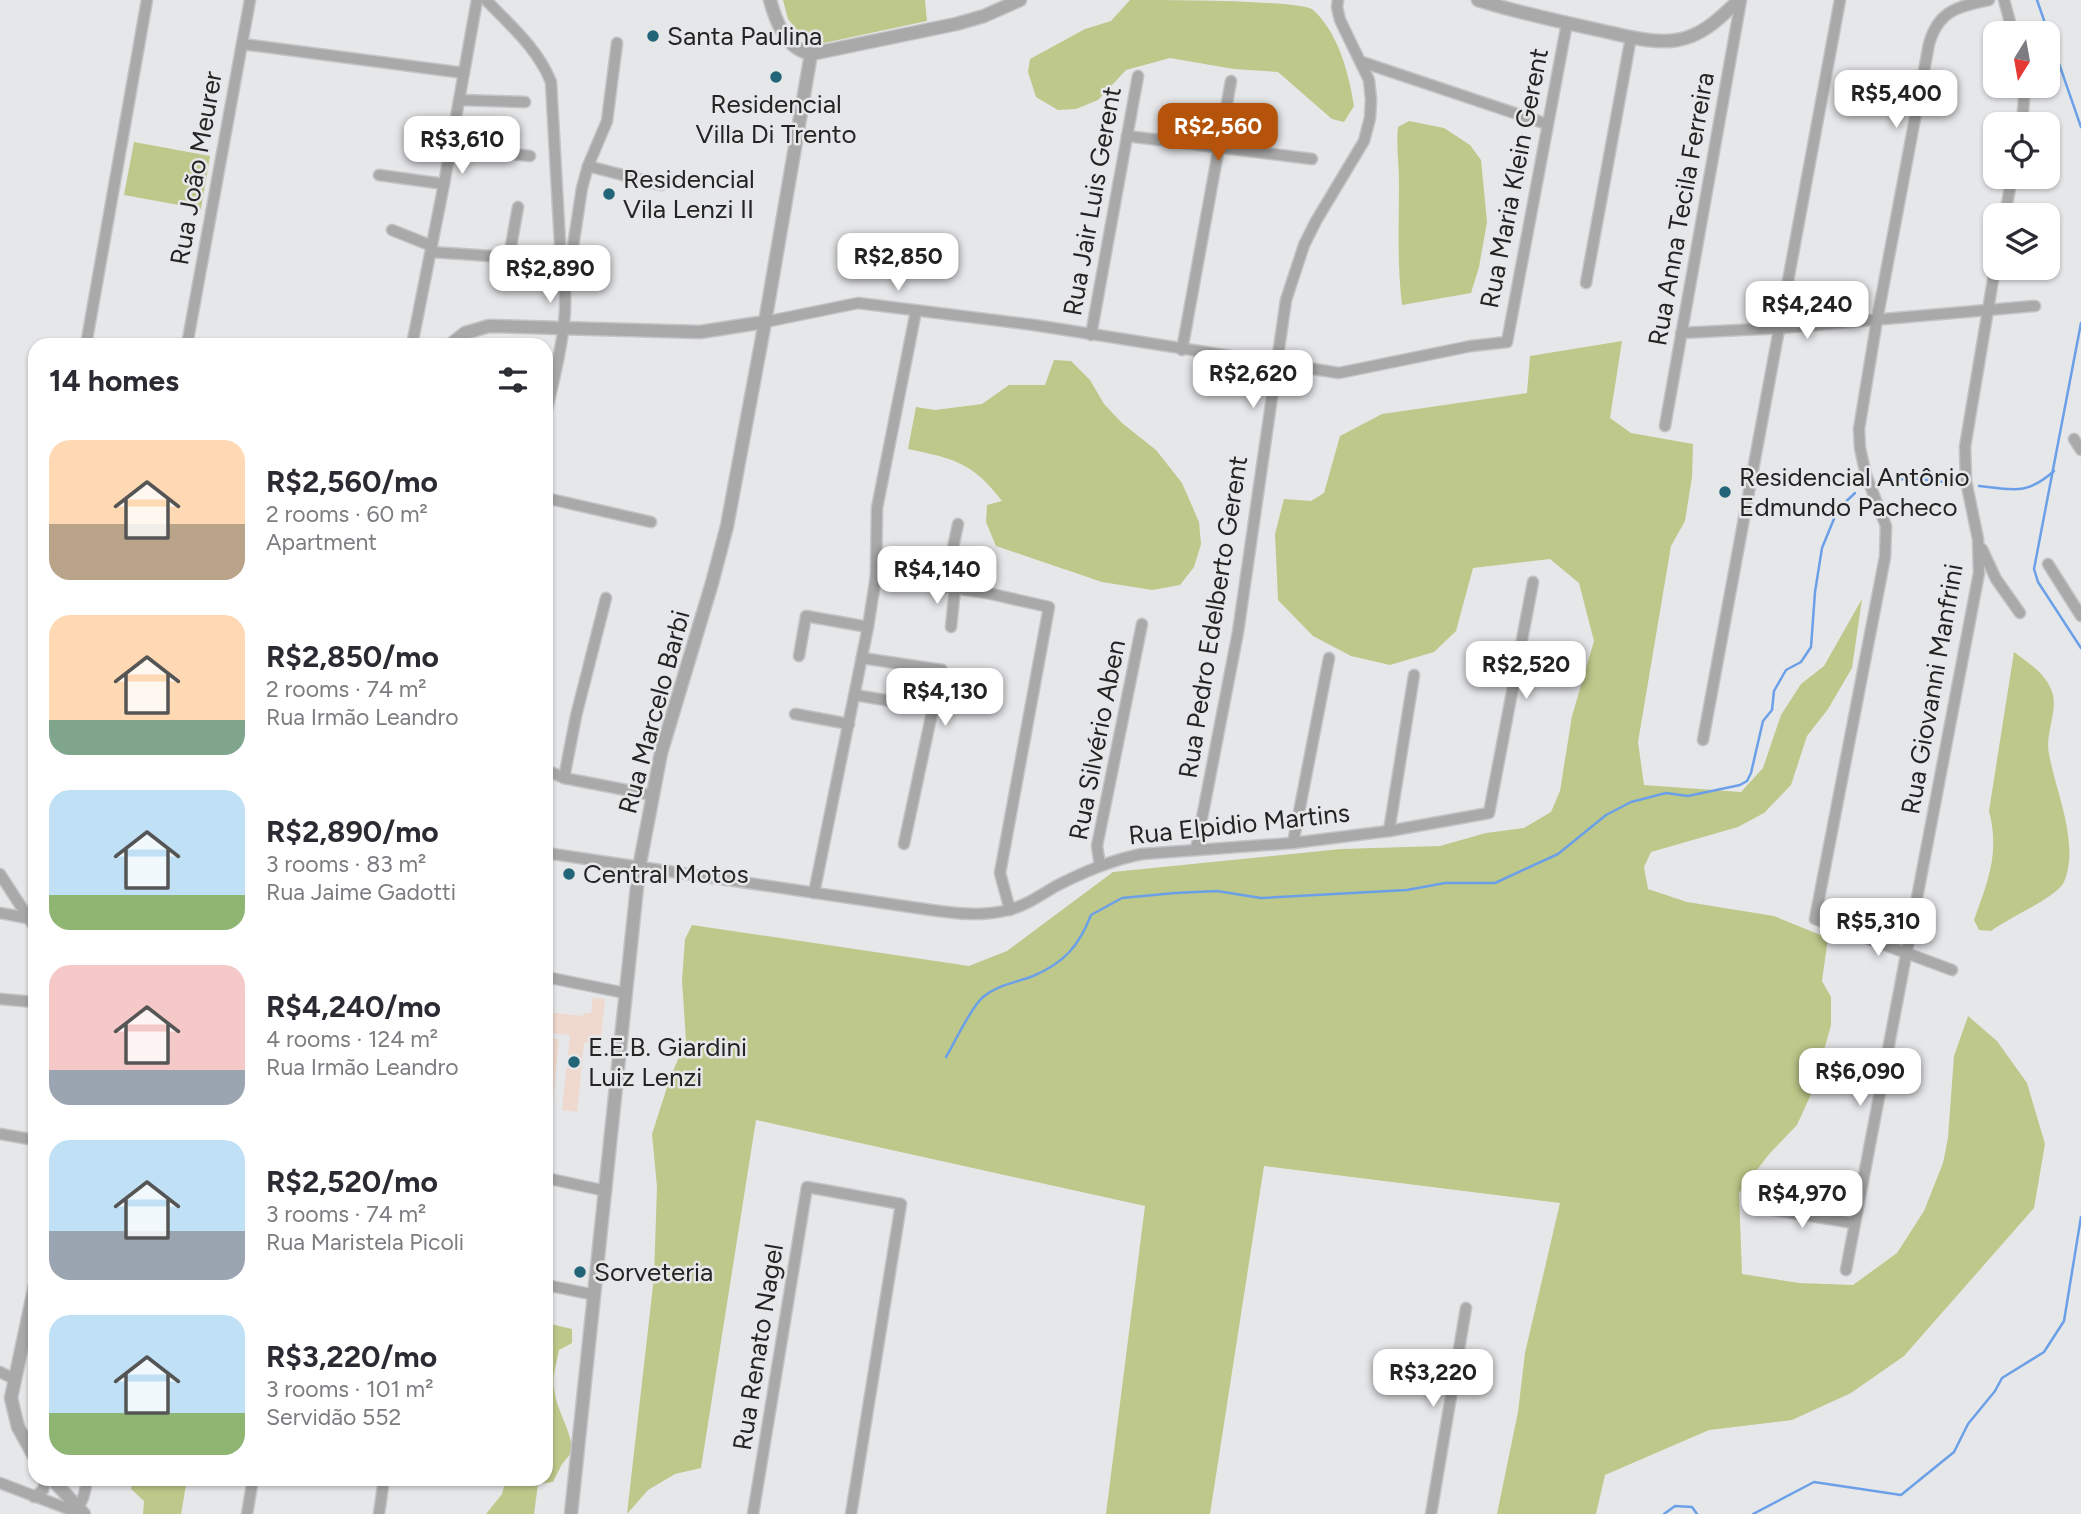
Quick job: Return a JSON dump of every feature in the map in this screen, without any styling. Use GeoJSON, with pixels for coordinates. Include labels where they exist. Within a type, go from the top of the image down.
{"type":"FeatureCollection","features":[{"type":"Feature","properties":{"kind":"street"},"geometry":{"type":"LineString","coordinates":[[87,338],[147,0]]}},
{"type":"Feature","properties":{"kind":"street","name":"Rua João Meurer"},"geometry":{"type":"LineString","coordinates":[[188,338],[250,0]]}},
{"type":"Feature","properties":{"kind":"street"},"geometry":{"type":"LineString","coordinates":[[413,338],[477,0]]}},
{"type":"Feature","properties":{"kind":"street"},"geometry":{"type":"LineString","coordinates":[[486,0],[530,45],[544,65],[551,82],[561,261],[567,285]]}},
{"type":"Feature","properties":{"kind":"street"},"geometry":{"type":"LineString","coordinates":[[770,0],[779,26],[788,39],[798,50],[811,54],[956,24],[984,16],[1020,0]]}},
{"type":"Feature","properties":{"kind":"street","name":"Rua Pedro Edelberto Gerent"},"geometry":{"type":"LineString","coordinates":[[1196,849],[1238,632],[1286,300],[1304,245],[1364,141],[1371,100],[1369,80],[1340,20],[1338,0]]}},
{"type":"Feature","properties":{"kind":"street"},"geometry":{"type":"LineString","coordinates":[[1478,0],[1631,37],[1677,40],[1699,33],[1740,0]]}},
{"type":"Feature","properties":{"kind":"street","name":"Rua Anna Tecila Ferreira"},"geometry":{"type":"LineString","coordinates":[[1665,426],[1740,0]]}},
{"type":"Feature","properties":{"kind":"street"},"geometry":{"type":"LineString","coordinates":[[1703,740],[1840,0]]}},
{"type":"Feature","properties":{"kind":"street"},"geometry":{"type":"LineString","coordinates":[[1952,970],[1815,919],[1885,557],[1886,526],[1866,475],[1859,438],[1861,410],[1877,320],[1932,33],[1939,21],[1950,11],[1989,0]]}},
{"type":"Feature","properties":{"kind":"street"},"geometry":{"type":"LineString","coordinates":[[2004,0],[2010,21]]}},
{"type":"Feature","properties":{"kind":"street","name":"Rua Maria Klein Gerent"},"geometry":{"type":"LineString","coordinates":[[1276,364],[1339,373],[1471,346],[1507,342],[1567,23]]}},
{"type":"Feature","properties":{"kind":"street"},"geometry":{"type":"LineString","coordinates":[[1586,283],[1631,37]]}},
{"type":"Feature","properties":{"kind":"street"},"geometry":{"type":"LineString","coordinates":[[553,380],[564,327],[567,285],[582,188],[607,121],[617,43]]}},
{"type":"Feature","properties":{"kind":"street"},"geometry":{"type":"LineString","coordinates":[[242,44],[464,73]]}},
{"type":"Feature","properties":{"kind":"street","name":"Rua Marcelo Barbi"},"geometry":{"type":"LineString","coordinates":[[571,1514],[639,868],[664,741],[723,544],[811,54]]}},
{"type":"Feature","properties":{"kind":"street"},"geometry":{"type":"LineString","coordinates":[[1362,62],[1547,124]]}},
{"type":"Feature","properties":{"kind":"street","name":"Rua Jair Luis Gerent"},"geometry":{"type":"LineString","coordinates":[[1091,335],[1138,76]]}},
{"type":"Feature","properties":{"kind":"street"},"geometry":{"type":"LineString","coordinates":[[1182,350],[1231,81]]}},
{"type":"Feature","properties":{"kind":"street"},"geometry":{"type":"LineString","coordinates":[[459,100],[525,102]]}},
{"type":"Feature","properties":{"kind":"street"},"geometry":{"type":"LineString","coordinates":[[1127,136],[1312,159]]}},
{"type":"Feature","properties":{"kind":"street"},"geometry":{"type":"LineString","coordinates":[[450,152],[494,152],[530,156]]}},
{"type":"Feature","properties":{"kind":"street"},"geometry":{"type":"LineString","coordinates":[[588,166],[661,185]]}},
{"type":"Feature","properties":{"kind":"street"},"geometry":{"type":"LineString","coordinates":[[379,175],[444,184]]}},
{"type":"Feature","properties":{"kind":"street"},"geometry":{"type":"LineString","coordinates":[[509,257],[518,207]]}},
{"type":"Feature","properties":{"kind":"street"},"geometry":{"type":"LineString","coordinates":[[392,230],[431,249],[549,260]]}},
{"type":"Feature","properties":{"kind":"street","name":"Rua Giovanni Manfrini"},"geometry":{"type":"LineString","coordinates":[[1846,1270],[1979,573],[1978,539],[1967,489],[1965,447],[1993,280]]}},
{"type":"Feature","properties":{"kind":"street"},"geometry":{"type":"LineString","coordinates":[[460,338],[489,326],[700,332],[858,303],[1034,325],[1276,364]]}},
{"type":"Feature","properties":{"kind":"street"},"geometry":{"type":"LineString","coordinates":[[1681,333],[1780,328],[2035,306]]}},
{"type":"Feature","properties":{"kind":"street"},"geometry":{"type":"LineString","coordinates":[[814,893],[868,627],[876,576],[877,508],[916,311]]}},
{"type":"Feature","properties":{"kind":"street"},"geometry":{"type":"LineString","coordinates":[[2074,439],[2081,450]]}},
{"type":"Feature","properties":{"kind":"street"},"geometry":{"type":"LineString","coordinates":[[553,500],[650,522]]}},
{"type":"Feature","properties":{"kind":"street"},"geometry":{"type":"LineString","coordinates":[[951,627],[950,587],[958,524]]}},
{"type":"Feature","properties":{"kind":"street"},"geometry":{"type":"LineString","coordinates":[[1978,539],[1996,579],[2020,613]]}},
{"type":"Feature","properties":{"kind":"street"},"geometry":{"type":"LineString","coordinates":[[2048,564],[2081,617]]}},
{"type":"Feature","properties":{"kind":"street"},"geometry":{"type":"LineString","coordinates":[[876,576],[987,593],[1049,607],[1000,873],[1010,910]]}},
{"type":"Feature","properties":{"kind":"street","name":"Rua Elpidio Martins"},"geometry":{"type":"LineString","coordinates":[[553,854],[961,914],[986,914],[1010,910],[1100,866],[1142,854],[1293,843],[1389,831],[1489,813],[1533,582]]}},
{"type":"Feature","properties":{"kind":"street"},"geometry":{"type":"LineString","coordinates":[[564,779],[576,716],[606,598]]}},
{"type":"Feature","properties":{"kind":"street"},"geometry":{"type":"LineString","coordinates":[[799,656],[806,616],[868,627]]}},
{"type":"Feature","properties":{"kind":"street","name":"Rua Silvério Aben"},"geometry":{"type":"LineString","coordinates":[[1100,866],[1097,846],[1142,624]]}},
{"type":"Feature","properties":{"kind":"street"},"geometry":{"type":"LineString","coordinates":[[862,658],[942,670]]}},
{"type":"Feature","properties":{"kind":"street"},"geometry":{"type":"LineString","coordinates":[[1293,843],[1329,658]]}},
{"type":"Feature","properties":{"kind":"street"},"geometry":{"type":"LineString","coordinates":[[1389,831],[1414,675]]}},
{"type":"Feature","properties":{"kind":"street"},"geometry":{"type":"LineString","coordinates":[[855,695],[933,708],[904,844]]}},
{"type":"Feature","properties":{"kind":"street"},"geometry":{"type":"LineString","coordinates":[[795,714],[849,724]]}},
{"type":"Feature","properties":{"kind":"street"},"geometry":{"type":"LineString","coordinates":[[553,774],[564,779],[652,795]]}},
{"type":"Feature","properties":{"kind":"street"},"geometry":{"type":"LineString","coordinates":[[0,874],[27,918]]}},
{"type":"Feature","properties":{"kind":"street"},"geometry":{"type":"LineString","coordinates":[[0,913],[27,918]]}},
{"type":"Feature","properties":{"kind":"street"},"geometry":{"type":"LineString","coordinates":[[553,978],[625,993]]}},
{"type":"Feature","properties":{"kind":"street"},"geometry":{"type":"LineString","coordinates":[[0,999],[28,1001]]}},
{"type":"Feature","properties":{"kind":"street"},"geometry":{"type":"LineString","coordinates":[[0,1134],[28,1139]]}},
{"type":"Feature","properties":{"kind":"street"},"geometry":{"type":"LineString","coordinates":[[553,1180],[606,1191]]}},
{"type":"Feature","properties":{"kind":"street","name":"Rua Renato Nagel"},"geometry":{"type":"LineString","coordinates":[[753,1514],[807,1187],[901,1204],[850,1514]]}},
{"type":"Feature","properties":{"kind":"street"},"geometry":{"type":"LineString","coordinates":[[1755,1207],[1854,1223]]}},
{"type":"Feature","properties":{"kind":"street"},"geometry":{"type":"LineString","coordinates":[[553,1287],[595,1295]]}},
{"type":"Feature","properties":{"kind":"street"},"geometry":{"type":"LineString","coordinates":[[1432,1514],[1466,1308]]}},
{"type":"Feature","properties":{"kind":"street"},"geometry":{"type":"LineString","coordinates":[[28,1316],[11,1398],[15,1420],[28,1445]]}},
{"type":"Feature","properties":{"kind":"street"},"geometry":{"type":"LineString","coordinates":[[0,1372],[14,1379]]}},
{"type":"Feature","properties":{"kind":"street"},"geometry":{"type":"LineString","coordinates":[[0,1483],[67,1510],[81,1510]]}},
{"type":"Feature","properties":{"kind":"street"},"geometry":{"type":"LineString","coordinates":[[34,1497],[44,1486]]}},
{"type":"Feature","properties":{"kind":"street"},"geometry":{"type":"LineString","coordinates":[[59,1486],[81,1510]]}},
{"type":"Feature","properties":{"kind":"street"},"geometry":{"type":"LineString","coordinates":[[81,1510],[86,1486]]}},
{"type":"Feature","properties":{"kind":"street"},"geometry":{"type":"LineString","coordinates":[[247,1514],[252,1486]]}},
{"type":"Feature","properties":{"kind":"street"},"geometry":{"type":"LineString","coordinates":[[379,1514],[383,1486]]}},
{"type":"Feature","properties":{"kind":"shaded area","name":"E.E.B. Giardini Luiz Lenzi"},"geometry":{"type":"Polygon","coordinates":[[[593,998],[605,999],[599,1057],[588,1055],[589,1043],[584,1043],[577,1112],[562,1110],[570,1035],[553,1033],[553,1013],[584,1016],[584,1013],[591,1013],[593,998]]]}},
{"type":"Feature","properties":{"kind":"shaded area","name":"E.E.B. Giardini Luiz Lenzi"},"geometry":{"type":"Polygon","coordinates":[[[553,1038],[559,1039],[553,1101],[553,1038]]]}},
{"type":"Feature","properties":{"kind":"green space"},"geometry":{"type":"Polygon","coordinates":[[[783,0],[925,0],[927,21],[810,46],[788,19],[783,0]]]}},
{"type":"Feature","properties":{"kind":"green space"},"geometry":{"type":"Polygon","coordinates":[[[1130,0],[1255,2],[1312,9],[1329,29],[1341,54],[1354,106],[1344,122],[1332,119],[1278,72],[1234,69],[1170,58],[1126,70],[1098,100],[1076,109],[1058,110],[1036,97],[1028,72],[1030,59],[1085,29],[1111,21],[1130,0]]]}},
{"type":"Feature","properties":{"kind":"green space"},"geometry":{"type":"Polygon","coordinates":[[[1409,121],[1444,128],[1470,145],[1481,160],[1487,222],[1471,293],[1402,305],[1397,134],[1398,127],[1409,121]]]}},
{"type":"Feature","properties":{"kind":"green space"},"geometry":{"type":"Polygon","coordinates":[[[134,142],[210,156],[201,209],[124,195],[134,142]]]}},
{"type":"Feature","properties":{"kind":"green space"},"geometry":{"type":"Polygon","coordinates":[[[1622,341],[1610,418],[1631,433],[1693,444],[1692,477],[1685,521],[1671,546],[1638,742],[1644,785],[1741,792],[1763,768],[1781,715],[1801,684],[1824,666],[1862,599],[1852,668],[1828,709],[1807,736],[1791,785],[1764,813],[1738,827],[1651,852],[1644,867],[1648,889],[1687,902],[1774,916],[1828,938],[1822,981],[1831,997],[1831,1025],[1813,1090],[1797,1125],[1770,1153],[1739,1193],[1742,1274],[1799,1283],[1853,1285],[1897,1253],[1924,1211],[1943,1163],[1948,1138],[1954,1056],[1968,1016],[1997,1041],[2027,1083],[2045,1144],[2034,1208],[1904,1356],[1851,1393],[1792,1420],[1709,1430],[1605,1475],[1596,1514],[1497,1514],[1518,1412],[1525,1353],[1560,1203],[1264,1166],[1210,1514],[1106,1514],[1145,1206],[756,1120],[701,1468],[675,1474],[648,1490],[627,1514],[654,1277],[657,1187],[652,1134],[670,1078],[686,1041],[682,980],[685,939],[692,925],[969,966],[1007,951],[1113,872],[1341,849],[1440,846],[1486,833],[1524,828],[1551,812],[1560,791],[1572,716],[1594,641],[1579,583],[1550,559],[1473,568],[1456,631],[1434,652],[1390,665],[1351,656],[1313,636],[1278,600],[1275,534],[1284,499],[1311,501],[1324,493],[1340,436],[1382,414],[1527,393],[1530,356],[1622,341]]]}},
{"type":"Feature","properties":{"kind":"green space"},"geometry":{"type":"Polygon","coordinates":[[[1054,360],[1071,361],[1090,380],[1104,404],[1122,423],[1156,450],[1182,483],[1199,522],[1201,544],[1194,567],[1180,585],[1152,590],[1102,582],[996,546],[986,522],[987,505],[1002,501],[991,488],[961,464],[908,449],[916,407],[935,410],[982,404],[1009,385],[1045,385],[1054,360]]]}},
{"type":"Feature","properties":{"kind":"green space"},"geometry":{"type":"Polygon","coordinates":[[[2014,652],[2043,676],[2053,695],[2054,709],[2048,747],[2068,836],[2068,869],[2063,884],[2049,896],[1991,931],[1979,930],[1974,920],[1993,854],[1989,811],[2014,652]]]}},
{"type":"Feature","properties":{"kind":"green space"},"geometry":{"type":"Polygon","coordinates":[[[553,1325],[572,1329],[572,1343],[559,1350],[554,1374],[555,1396],[572,1452],[553,1482],[553,1325]]]}},
{"type":"Feature","properties":{"kind":"green space"},"geometry":{"type":"Polygon","coordinates":[[[132,1486],[186,1486],[181,1514],[143,1514],[144,1501],[131,1489],[132,1486]]]}},
{"type":"Feature","properties":{"kind":"green space"},"geometry":{"type":"Polygon","coordinates":[[[504,1486],[538,1486],[534,1514],[486,1514],[502,1494],[504,1486]]]}},
{"type":"Feature","properties":{"kind":"waterway"},"geometry":{"type":"LineString","coordinates":[[2037,0],[2081,127]]}},
{"type":"Feature","properties":{"kind":"waterway"},"geometry":{"type":"LineString","coordinates":[[2081,323],[2034,569],[2038,582],[2081,648]]}},
{"type":"Feature","properties":{"kind":"waterway"},"geometry":{"type":"LineString","coordinates":[[1979,486],[2020,489],[2036,484],[2054,471]]}},
{"type":"Feature","properties":{"kind":"waterway"},"geometry":{"type":"LineString","coordinates":[[1884,482],[1911,478],[1952,483]]}},
{"type":"Feature","properties":{"kind":"waterway"},"geometry":{"type":"LineString","coordinates":[[946,1057],[968,1016],[983,997],[1001,986],[1044,971],[1062,959],[1076,944],[1091,915],[1122,898],[1217,891],[1261,898],[1407,890],[1445,883],[1495,883],[1558,854],[1606,815],[1631,802],[1666,793],[1688,796],[1740,785],[1747,781],[1763,721],[1772,710],[1774,691],[1786,670],[1801,662],[1811,647],[1822,548],[1838,509],[1855,493]]}},
{"type":"Feature","properties":{"kind":"waterway"},"geometry":{"type":"LineString","coordinates":[[1753,1514],[1814,1482],[1901,1495],[1954,1452],[1968,1424],[2002,1378],[2044,1352],[2064,1321],[2081,1217]]}},
{"type":"Feature","properties":{"kind":"waterway"},"geometry":{"type":"LineString","coordinates":[[1664,1514],[1675,1506],[1692,1507],[1697,1514]]}},
{"type":"Feature","properties":{"kind":"place","name":"Santa Paulina"},"geometry":{"type":"Point","coordinates":[653,36]}},
{"type":"Feature","properties":{"kind":"place","name":"Residencial Villa Di Trento"},"geometry":{"type":"Point","coordinates":[776,77]}},
{"type":"Feature","properties":{"kind":"place","name":"Residencial Vila Lenzi II"},"geometry":{"type":"Point","coordinates":[609,194]}},
{"type":"Feature","properties":{"kind":"place","name":"Residencial Antônio Edmundo Pacheco"},"geometry":{"type":"Point","coordinates":[1725,492]}},
{"type":"Feature","properties":{"kind":"place","name":"Central Motos"},"geometry":{"type":"Point","coordinates":[569,874]}},
{"type":"Feature","properties":{"kind":"place","name":"E.E.B. Giardini Luiz Lenzi"},"geometry":{"type":"Point","coordinates":[574,1062]}},
{"type":"Feature","properties":{"kind":"place","name":"Sorveteria"},"geometry":{"type":"Point","coordinates":[580,1272]}}]}
